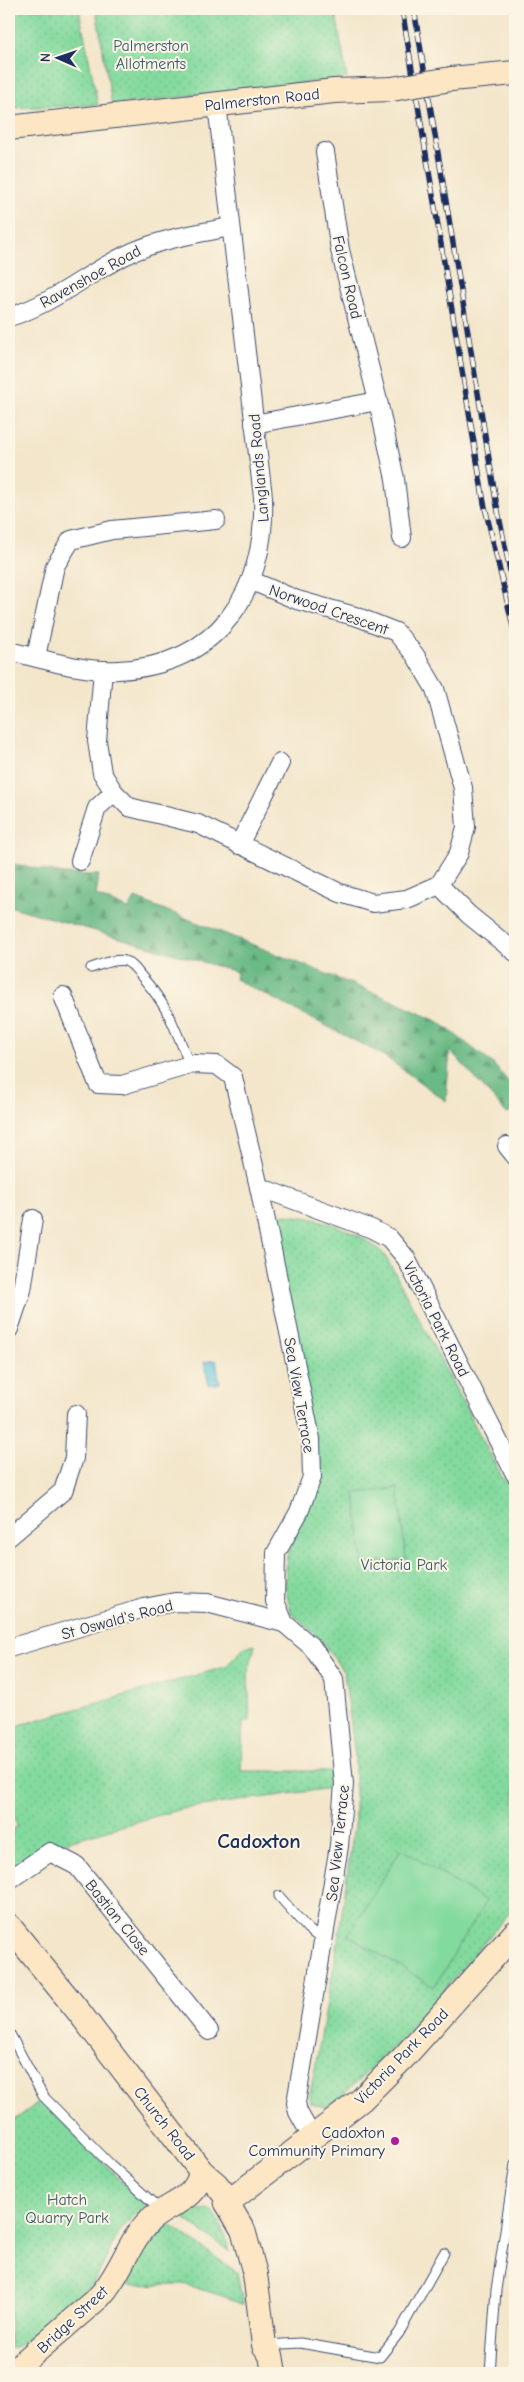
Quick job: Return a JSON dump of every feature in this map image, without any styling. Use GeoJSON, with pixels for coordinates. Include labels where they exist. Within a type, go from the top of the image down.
{"type":"FeatureCollection","features":[{"type":"Feature","properties":{"kind":"street","name":"Palmerston Road"},"geometry":{"type":"LineString","coordinates":[[9,128],[334,91],[392,88],[451,79],[515,73]]}},
{"type":"Feature","properties":{"kind":"street","name":"Langlands Road"},"geometry":{"type":"LineString","coordinates":[[9,651],[103,670],[131,669],[164,663],[192,649],[224,623],[244,597],[252,582],[262,542],[264,516],[217,104]]}},
{"type":"Feature","properties":{"kind":"street","name":"Falcon Road"},"geometry":{"type":"LineString","coordinates":[[326,152],[340,250],[378,401],[395,479],[402,538]]}},
{"type":"Feature","properties":{"kind":"street","name":"Ravenshoe Road"},"geometry":{"type":"LineString","coordinates":[[9,317],[57,296],[122,256],[145,246],[169,238],[231,227]]}},
{"type":"Feature","properties":{"kind":"street"},"geometry":{"type":"LineString","coordinates":[[254,424],[378,401]]}},
{"type":"Feature","properties":{"kind":"street"},"geometry":{"type":"LineString","coordinates":[[36,657],[55,566],[71,540],[112,530],[216,520]]}},
{"type":"Feature","properties":{"kind":"street","name":"Norwood Crescent"},"geometry":{"type":"LineString","coordinates":[[252,582],[298,600],[358,617],[396,632],[415,655],[435,689],[463,788],[466,827],[458,853],[439,885]]}},
{"type":"Feature","properties":{"kind":"street"},"geometry":{"type":"LineString","coordinates":[[103,670],[97,740],[102,773],[114,792],[129,807],[198,824],[340,893],[373,903],[407,899],[439,885],[469,915],[515,952]]}},
{"type":"Feature","properties":{"kind":"street"},"geometry":{"type":"LineString","coordinates":[[239,845],[280,763]]}},
{"type":"Feature","properties":{"kind":"street"},"geometry":{"type":"LineString","coordinates":[[80,861],[97,808],[114,792]]}},
{"type":"Feature","properties":{"kind":"street","name":"Sea View Terrace"},"geometry":{"type":"LineString","coordinates":[[63,996],[98,1084],[122,1085],[190,1065],[216,1065],[233,1077],[259,1187],[311,1439],[312,1478],[299,1512],[276,1553],[275,1602],[284,1623],[312,1647],[334,1679],[344,1784],[339,1846],[324,1942],[305,2038],[296,2103],[298,2112],[312,2137]]}},
{"type":"Feature","properties":{"kind":"street","name":"Victoria Park Road"},"geometry":{"type":"LineString","coordinates":[[259,1187],[372,1228],[389,1238],[406,1258],[515,1474]]}},
{"type":"Feature","properties":{"kind":"street"},"geometry":{"type":"LineString","coordinates":[[9,1329],[22,1290],[33,1219]]}},
{"type":"Feature","properties":{"kind":"street"},"geometry":{"type":"LineString","coordinates":[[10,1534],[62,1491],[74,1458],[76,1414]]}},
{"type":"Feature","properties":{"kind":"street","name":"St Oswald's Road"},"geometry":{"type":"LineString","coordinates":[[9,1648],[144,1608],[174,1602],[207,1603],[284,1623]]}},
{"type":"Feature","properties":{"kind":"street","name":"Bastian Close"},"geometry":{"type":"LineString","coordinates":[[9,1880],[50,1852],[77,1866],[209,2031]]}},
{"type":"Feature","properties":{"kind":"street","name":"Church Road"},"geometry":{"type":"LineString","coordinates":[[9,1926],[201,2171],[216,2184],[224,2195],[239,2221],[247,2242],[254,2274],[264,2346],[271,2355],[274,2373]]}},
{"type":"Feature","properties":{"kind":"street","name":"Victoria Park Road"},"geometry":{"type":"LineString","coordinates":[[227,2203],[361,2100],[389,2073],[515,1933]]}},
{"type":"Feature","properties":{"kind":"street","name":"Bridge Street"},"geometry":{"type":"LineString","coordinates":[[12,2373],[80,2316],[109,2286],[138,2234],[162,2211],[187,2197],[200,2181],[201,2171]]}},
{"type":"Feature","properties":{"kind":"street"},"geometry":{"type":"LineString","coordinates":[[187,2197],[227,2203]]}},
{"type":"Feature","properties":{"kind":"street","name":"Church Road"},"geometry":{"type":"LineString","coordinates":[[258,2373],[259,2356],[264,2346]]}},
{"type":"Feature","properties":{"kind":"lane"},"geometry":{"type":"LineString","coordinates":[[91,968],[116,960],[132,965],[154,990],[170,1014],[190,1065]]}},
{"type":"Feature","properties":{"kind":"lane"},"geometry":{"type":"LineString","coordinates":[[279,1896],[307,1928],[324,1942]]}},
{"type":"Feature","properties":{"kind":"lane"},"geometry":{"type":"LineString","coordinates":[[9,2032],[42,2096],[117,2170],[162,2211]]}},
{"type":"Feature","properties":{"kind":"lane"},"geometry":{"type":"LineString","coordinates":[[490,2373],[496,2290],[515,2164]]}},
{"type":"Feature","properties":{"kind":"lane"},"geometry":{"type":"LineString","coordinates":[[264,2346],[300,2342],[380,2357],[399,2333],[444,2253]]}},
{"type":"Feature","properties":{"kind":"green space"},"geometry":{"type":"Polygon","coordinates":[[[9,9],[79,9],[98,105],[9,108],[9,9]]]}},
{"type":"Feature","properties":{"kind":"green space","name":"Palmerston Allotments"},"geometry":{"type":"Polygon","coordinates":[[[96,9],[335,9],[347,78],[112,105],[96,9]]]}},
{"type":"Feature","properties":{"kind":"green space"},"geometry":{"type":"Polygon","coordinates":[[[9,863],[63,874],[99,875],[96,896],[129,909],[135,898],[382,996],[439,1022],[492,1063],[515,1089],[515,1107],[507,1114],[450,1050],[446,1101],[381,1054],[235,979],[237,972],[9,906],[9,863]]]}},
{"type":"Feature","properties":{"kind":"green space","name":"Victoria Park"},"geometry":{"type":"Polygon","coordinates":[[[283,1215],[333,1224],[368,1242],[383,1254],[394,1271],[504,1481],[515,1491],[515,1906],[408,2033],[343,2095],[325,2107],[311,2103],[310,2095],[336,1955],[355,1819],[355,1756],[344,1673],[323,1642],[291,1612],[285,1586],[287,1556],[317,1481],[272,1221],[283,1215]]]}},
{"type":"Feature","properties":{"kind":"green space"},"geometry":{"type":"Polygon","coordinates":[[[398,1488],[406,1559],[363,1564],[355,1493],[398,1488]]]}},
{"type":"Feature","properties":{"kind":"green space"},"geometry":{"type":"Polygon","coordinates":[[[255,1645],[248,1673],[250,1721],[243,1723],[241,1771],[330,1771],[331,1788],[181,1809],[62,1843],[28,1857],[9,1870],[9,1832],[17,1826],[9,1802],[9,1728],[225,1667],[245,1647],[255,1645]]]}},
{"type":"Feature","properties":{"kind":"green space"},"geometry":{"type":"Polygon","coordinates":[[[401,1849],[486,1901],[434,1987],[348,1935],[401,1849]]]}},
{"type":"Feature","properties":{"kind":"green space","name":"Hatch Quarry Park"},"geometry":{"type":"Polygon","coordinates":[[[42,2100],[146,2206],[134,2215],[120,2231],[93,2284],[16,2348],[10,2348],[9,2124],[42,2100]]]}},
{"type":"Feature","properties":{"kind":"green space"},"geometry":{"type":"Polygon","coordinates":[[[209,2209],[222,2229],[230,2252],[181,2216],[198,2210],[209,2209]]]}},
{"type":"Feature","properties":{"kind":"green space"},"geometry":{"type":"Polygon","coordinates":[[[167,2223],[237,2272],[243,2305],[223,2296],[183,2284],[126,2285],[142,2252],[167,2223]]]}},
{"type":"Feature","properties":{"kind":"water"},"geometry":{"type":"Polygon","coordinates":[[[216,1360],[220,1383],[209,1385],[204,1362],[216,1360]]]}},
{"type":"Feature","properties":{"kind":"railway"},"geometry":{"type":"LineString","coordinates":[[402,9],[484,503],[515,635]]}},
{"type":"Feature","properties":{"kind":"railway"},"geometry":{"type":"LineString","coordinates":[[414,9],[496,501],[515,596]]}},
{"type":"Feature","properties":{"kind":"place","name":"Cadoxton Community Primary"},"geometry":{"type":"Point","coordinates":[395,2141]}},
{"type":"Feature","properties":{"kind":"district","name":"Cadoxton"},"geometry":{"type":"Point","coordinates":[259,1841]}}]}
